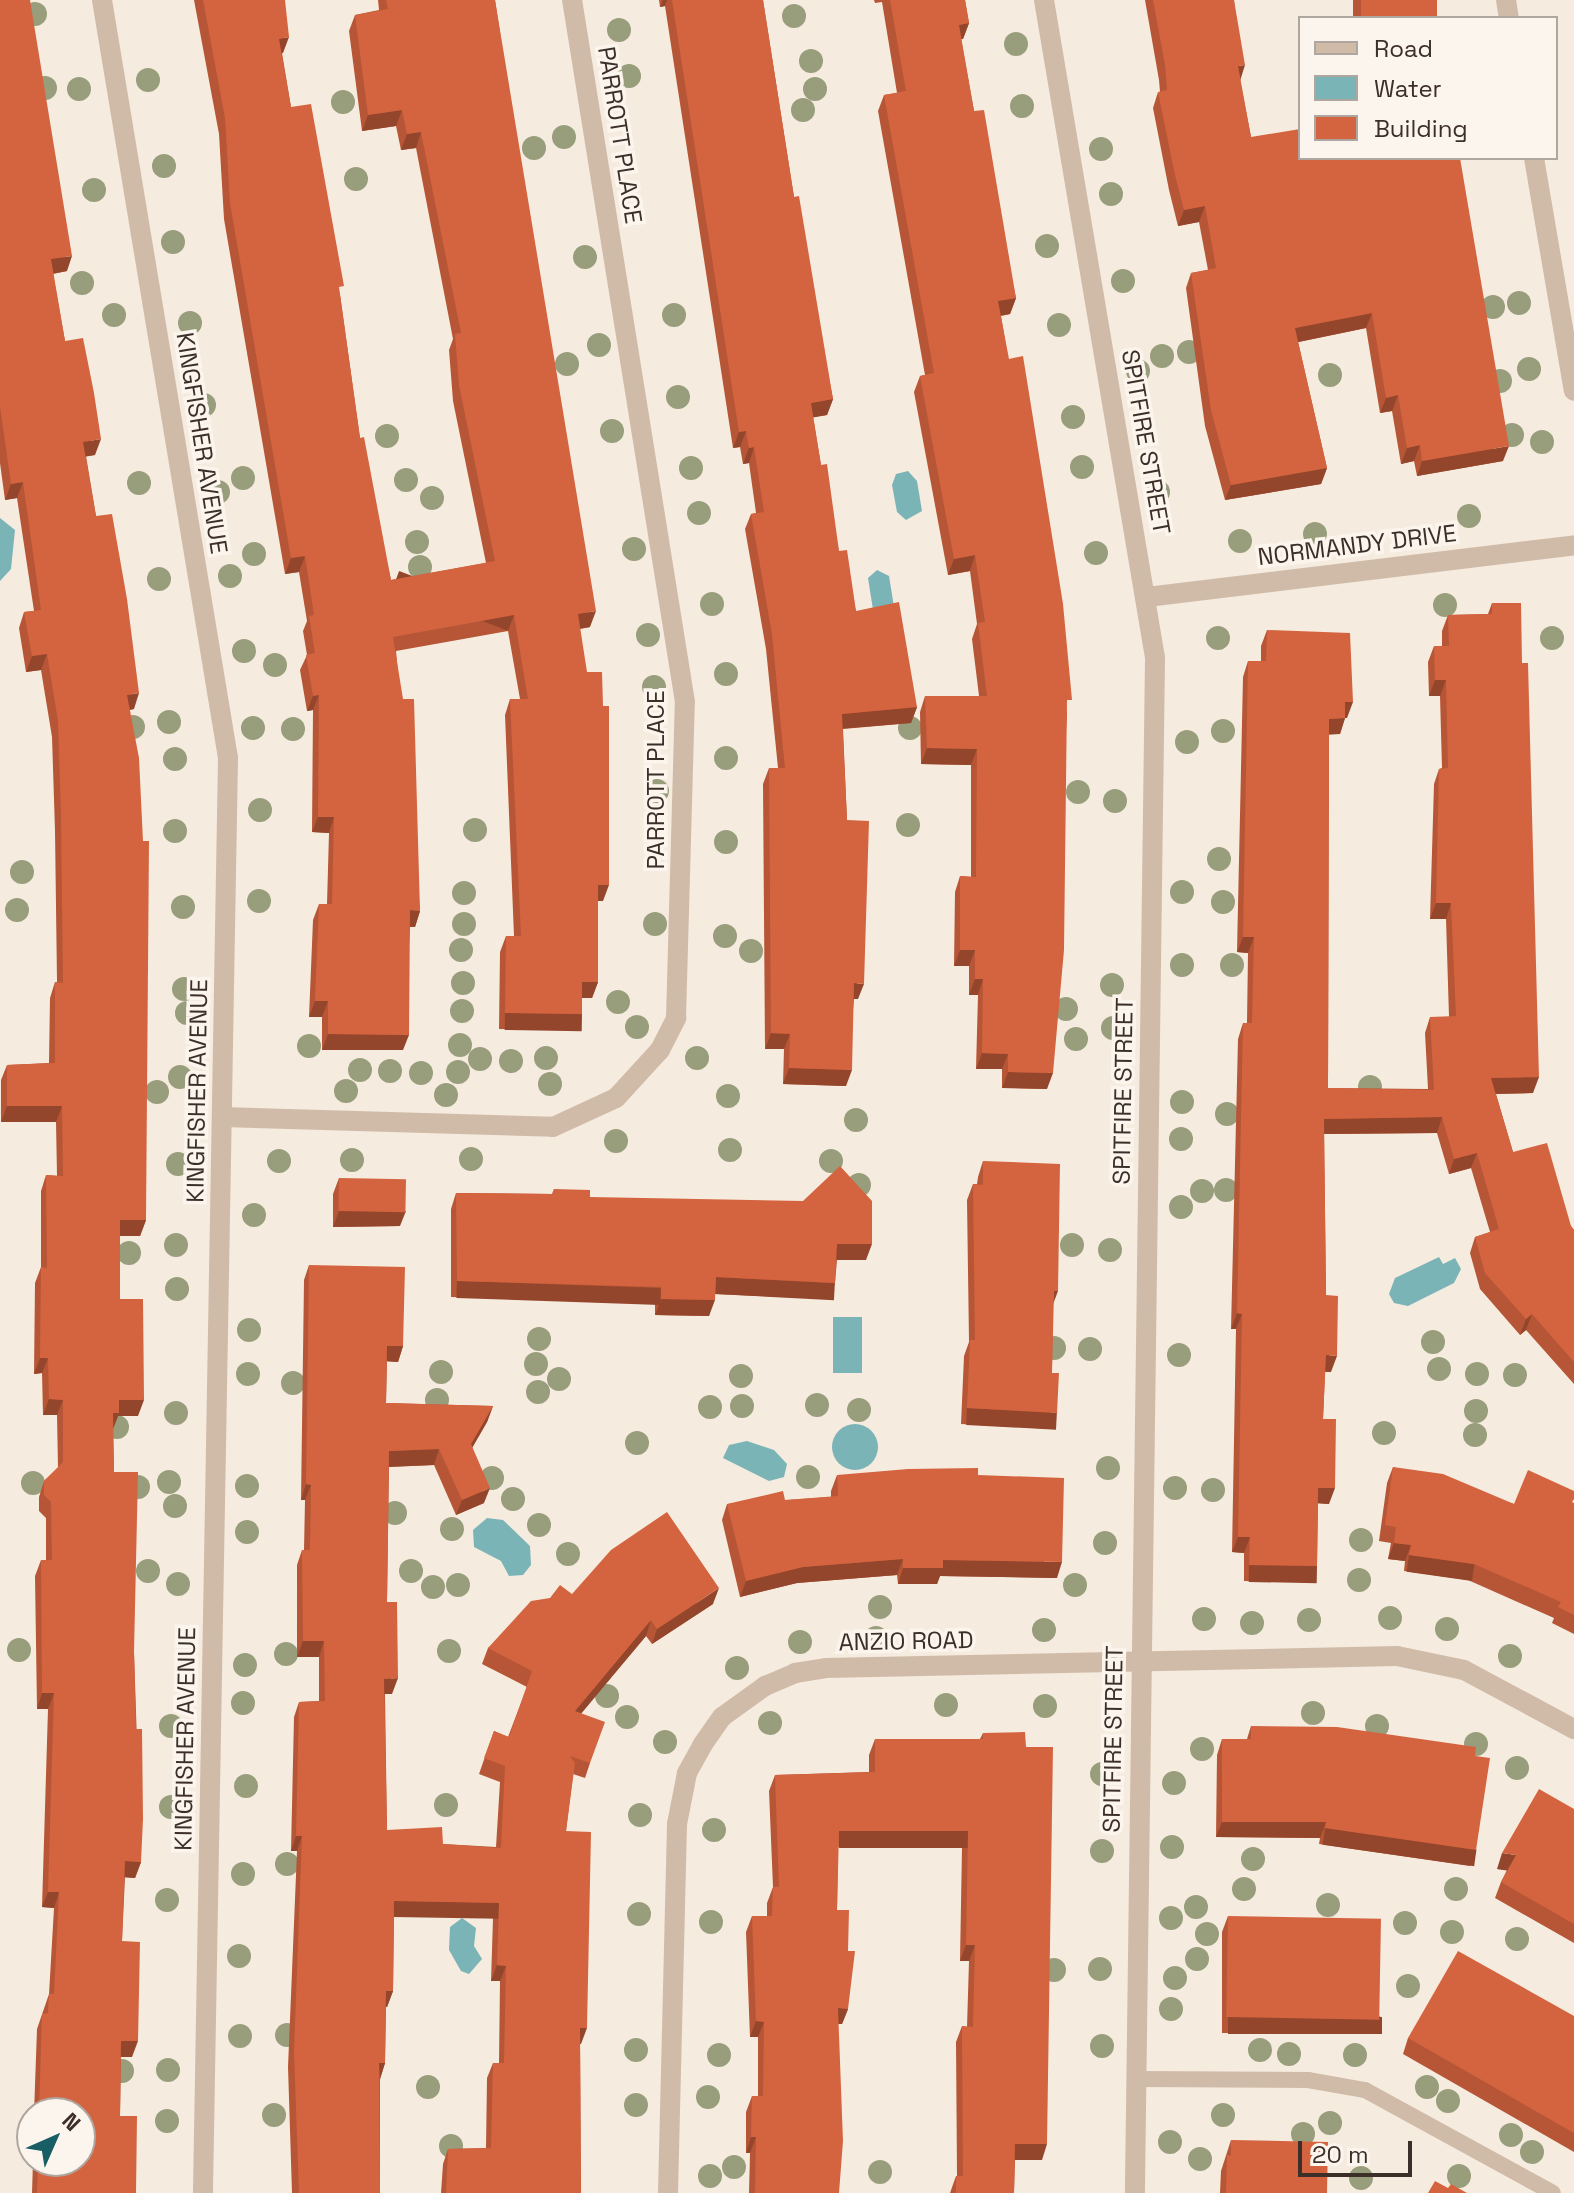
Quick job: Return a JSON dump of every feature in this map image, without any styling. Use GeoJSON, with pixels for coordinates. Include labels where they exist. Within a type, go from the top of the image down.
{"type":"FeatureCollection","features":[{"type":"Feature","properties":{"kind":"street","name":"KINGFISHER AVENUE"},"geometry":{"type":"LineString","coordinates":[[102,0],[228,758],[203,2193]]}},
{"type":"Feature","properties":{"kind":"street","name":"PARROTT PLACE"},"geometry":{"type":"LineString","coordinates":[[222,1117],[553,1127],[616,1098],[660,1050],[676,1018],[685,702],[572,0]]}},
{"type":"Feature","properties":{"kind":"street","name":"SPITFIRE STREET"},"geometry":{"type":"LineString","coordinates":[[1044,0],[1155,658],[1135,2193]]}},
{"type":"Feature","properties":{"kind":"street"},"geometry":{"type":"LineString","coordinates":[[1534,160],[1574,391]]}},
{"type":"Feature","properties":{"kind":"street","name":"NORMANDY DRIVE"},"geometry":{"type":"LineString","coordinates":[[1147,597],[1574,545]]}},
{"type":"Feature","properties":{"kind":"street","name":"ANZIO ROAD"},"geometry":{"type":"LineString","coordinates":[[668,2193],[677,1824],[687,1773],[722,1717],[765,1686],[810,1670],[1365,1656],[1431,1660],[1496,1684],[1574,1729]]}},
{"type":"Feature","properties":{"kind":"lane"},"geometry":{"type":"LineString","coordinates":[[1136,2079],[1308,2080],[1365,2090],[1553,2193]]}},
{"type":"Feature","properties":{"kind":"water"},"geometry":{"type":"Polygon","coordinates":[[[908,471],[917,481],[922,511],[906,520],[897,512],[892,485],[896,474],[908,471]]]}},
{"type":"Feature","properties":{"kind":"water"},"geometry":{"type":"Polygon","coordinates":[[[0,518],[15,530],[11,569],[0,581],[0,518]]]}},
{"type":"Feature","properties":{"kind":"water"},"geometry":{"type":"Polygon","coordinates":[[[877,570],[889,576],[895,613],[874,616],[868,578],[877,570]]]}},
{"type":"Feature","properties":{"kind":"water"},"geometry":{"type":"Polygon","coordinates":[[[1439,1257],[1443,1264],[1455,1258],[1461,1269],[1454,1283],[1408,1306],[1394,1303],[1389,1294],[1395,1278],[1439,1257]]]}},
{"type":"Feature","properties":{"kind":"water"},"geometry":{"type":"Polygon","coordinates":[[[833,1317],[862,1317],[862,1373],[833,1373],[833,1317]]]}},
{"type":"Feature","properties":{"kind":"water"},"geometry":{"type":"Polygon","coordinates":[[[855,1424],[872,1430],[878,1447],[872,1464],[855,1470],[838,1464],[832,1447],[838,1430],[855,1424]]]}},
{"type":"Feature","properties":{"kind":"water"},"geometry":{"type":"Polygon","coordinates":[[[747,1441],[774,1450],[787,1464],[784,1477],[769,1481],[723,1458],[729,1445],[747,1441]]]}},
{"type":"Feature","properties":{"kind":"water"},"geometry":{"type":"Polygon","coordinates":[[[487,1518],[503,1520],[530,1546],[531,1565],[523,1575],[509,1576],[501,1561],[474,1547],[473,1530],[487,1518]]]}},
{"type":"Feature","properties":{"kind":"water"},"geometry":{"type":"Polygon","coordinates":[[[462,1918],[476,1928],[474,1946],[482,1959],[469,1974],[461,1971],[449,1950],[450,1927],[462,1918]]]}},
{"type":"Feature","properties":{"kind":"building"},"geometry":{"type":"Polygon","coordinates":[[[0,0],[30,0],[72,256],[51,259],[65,341],[83,338],[94,393],[101,439],[83,442],[96,516],[112,514],[127,599],[139,693],[127,695],[139,758],[143,841],[149,841],[146,1220],[120,1220],[120,1299],[143,1299],[144,1400],[119,1400],[119,1413],[113,1413],[114,1472],[138,1472],[134,1652],[136,1729],[142,1729],[143,1819],[141,1862],[125,1861],[122,1941],[140,1942],[138,2041],[121,2041],[120,2116],[137,2116],[136,2193],[37,2193],[38,2177],[96,2177],[96,2097],[39,2097],[42,2014],[48,2013],[49,1994],[54,1994],[59,1892],[48,1892],[54,1693],[42,1693],[41,1560],[52,1560],[51,1502],[44,1495],[44,1481],[63,1462],[63,1400],[49,1399],[48,1358],[40,1358],[41,1267],[47,1268],[46,1175],[63,1176],[62,1106],[7,1106],[7,1065],[55,1063],[55,982],[63,983],[61,815],[58,721],[47,654],[32,656],[24,612],[41,610],[23,482],[11,484],[0,406],[0,0]]]}},
{"type":"Feature","properties":{"kind":"building"},"geometry":{"type":"Polygon","coordinates":[[[203,0],[285,0],[289,37],[279,39],[291,107],[311,104],[344,286],[339,287],[360,438],[364,437],[391,580],[495,561],[459,385],[455,334],[461,333],[421,132],[407,134],[402,110],[368,115],[355,15],[388,9],[386,0],[495,0],[596,611],[578,614],[587,672],[602,672],[603,706],[609,706],[609,885],[598,885],[598,982],[582,982],[582,1014],[505,1013],[506,936],[521,936],[510,699],[528,699],[514,615],[393,637],[403,699],[414,699],[420,911],[410,910],[409,1035],[328,1034],[328,1001],[315,1001],[319,904],[332,904],[334,817],[318,817],[319,695],[313,696],[306,655],[315,653],[309,616],[314,615],[305,556],[291,558],[230,203],[225,118],[203,0]]]}},
{"type":"Feature","properties":{"kind":"building"},"geometry":{"type":"Polygon","coordinates":[[[672,0],[763,0],[794,197],[799,196],[833,399],[811,403],[821,465],[827,464],[839,551],[847,550],[856,611],[899,602],[917,707],[842,714],[847,820],[869,821],[864,984],[854,983],[852,1070],[789,1068],[790,1034],[771,1033],[769,768],[785,768],[772,634],[751,514],[764,512],[754,447],[749,448],[746,431],[739,432],[672,0]]]}},
{"type":"Feature","properties":{"kind":"building"},"geometry":{"type":"Polygon","coordinates":[[[890,0],[965,0],[969,23],[959,25],[974,111],[984,110],[1016,298],[998,301],[1009,359],[1023,356],[1063,604],[1072,700],[1067,700],[1064,950],[1053,1073],[1008,1072],[1008,1054],[982,1053],[983,979],[975,979],[975,950],[960,950],[960,876],[976,877],[977,749],[927,748],[925,696],[987,696],[978,623],[985,622],[975,555],[954,559],[920,376],[934,373],[884,95],[906,91],[890,0]]]}},
{"type":"Feature","properties":{"kind":"building"},"geometry":{"type":"Polygon","coordinates":[[[1153,0],[1234,0],[1245,65],[1238,66],[1251,137],[1298,129],[1298,160],[1460,160],[1509,446],[1422,461],[1420,445],[1407,448],[1398,395],[1386,398],[1372,313],[1295,328],[1327,468],[1231,485],[1211,410],[1191,273],[1216,268],[1205,206],[1184,210],[1175,175],[1158,92],[1167,90],[1153,0]]]}},
{"type":"Feature","properties":{"kind":"building"},"geometry":{"type":"Polygon","coordinates":[[[1361,0],[1437,0],[1437,16],[1361,16],[1361,0]]]}},
{"type":"Feature","properties":{"kind":"building"},"geometry":{"type":"Polygon","coordinates":[[[1492,603],[1521,603],[1522,663],[1528,663],[1539,1077],[1491,1078],[1513,1152],[1547,1143],[1574,1230],[1574,1362],[1532,1314],[1526,1319],[1485,1273],[1475,1237],[1499,1229],[1477,1153],[1454,1159],[1442,1117],[1324,1119],[1326,1295],[1338,1296],[1337,1356],[1326,1355],[1323,1419],[1336,1419],[1335,1488],[1318,1488],[1317,1566],[1249,1565],[1250,1537],[1238,1537],[1242,1314],[1237,1313],[1243,1023],[1252,1023],[1254,937],[1243,937],[1248,661],[1266,661],[1267,630],[1350,633],[1353,702],[1345,702],[1345,718],[1329,719],[1328,1088],[1434,1090],[1430,1017],[1456,1016],[1451,903],[1436,903],[1439,769],[1448,768],[1446,680],[1435,680],[1434,646],[1449,646],[1448,615],[1492,614],[1492,603]]]}},
{"type":"Feature","properties":{"kind":"building"},"geometry":{"type":"Polygon","coordinates":[[[983,1161],[1060,1164],[1058,1291],[1054,1291],[1052,1373],[1059,1373],[1057,1413],[967,1408],[970,1340],[975,1340],[973,1184],[983,1185],[983,1161]]]}},
{"type":"Feature","properties":{"kind":"building"},"geometry":{"type":"Polygon","coordinates":[[[840,1166],[872,1201],[872,1244],[837,1244],[835,1283],[716,1277],[715,1300],[661,1299],[661,1287],[457,1281],[456,1193],[553,1194],[554,1189],[590,1190],[590,1197],[803,1201],[840,1166]]]}},
{"type":"Feature","properties":{"kind":"building"},"geometry":{"type":"Polygon","coordinates":[[[339,1178],[406,1179],[405,1212],[338,1211],[339,1178]]]}},
{"type":"Feature","properties":{"kind":"building"},"geometry":{"type":"Polygon","coordinates":[[[309,1265],[405,1267],[403,1346],[387,1346],[386,1403],[493,1406],[471,1444],[490,1488],[462,1500],[439,1449],[389,1451],[387,1602],[397,1602],[398,1678],[384,1679],[387,1830],[442,1827],[443,1844],[501,1848],[505,1766],[484,1758],[494,1731],[509,1737],[532,1671],[488,1648],[531,1601],[550,1598],[560,1585],[572,1594],[611,1550],[667,1512],[719,1588],[657,1629],[651,1620],[575,1711],[605,1722],[590,1763],[570,1756],[575,1763],[566,1831],[591,1832],[587,2028],[580,2028],[581,2193],[446,2193],[448,2149],[491,2148],[493,2063],[504,2063],[506,1966],[497,1965],[499,1903],[394,1901],[393,1991],[386,1991],[385,2063],[379,2063],[380,2193],[299,2193],[294,2052],[302,1836],[296,1836],[299,1702],[325,1701],[324,1641],[303,1641],[302,1550],[310,1550],[311,1485],[306,1484],[309,1265]]]}},
{"type":"Feature","properties":{"kind":"building"},"geometry":{"type":"Polygon","coordinates":[[[1393,1467],[1443,1474],[1514,1504],[1528,1470],[1574,1491],[1574,1615],[1558,1607],[1561,1602],[1474,1564],[1409,1555],[1411,1545],[1394,1543],[1396,1527],[1385,1525],[1393,1467]]]}},
{"type":"Feature","properties":{"kind":"building"},"geometry":{"type":"Polygon","coordinates":[[[978,1468],[978,1475],[1064,1478],[1062,1562],[943,1560],[943,1568],[903,1568],[903,1559],[803,1567],[746,1581],[727,1504],[783,1491],[785,1500],[838,1496],[837,1475],[908,1469],[978,1468]]]}},
{"type":"Feature","properties":{"kind":"building"},"geometry":{"type":"Polygon","coordinates":[[[1251,1726],[1337,1727],[1476,1747],[1475,1756],[1490,1758],[1476,1850],[1325,1828],[1326,1822],[1222,1822],[1222,1739],[1251,1739],[1251,1726]]]}},
{"type":"Feature","properties":{"kind":"building"},"geometry":{"type":"Polygon","coordinates":[[[1025,1732],[1026,1747],[1053,1747],[1047,2144],[1015,2144],[1014,2193],[956,2193],[956,2176],[963,2176],[962,2026],[973,2027],[975,1945],[966,1945],[968,1831],[839,1831],[837,1910],[849,1910],[848,1951],[855,1951],[848,2009],[838,2008],[843,2141],[839,2193],[755,2193],[756,2137],[751,2137],[752,2096],[763,2096],[764,2022],[756,2021],[752,1916],[772,1916],[773,1887],[779,1887],[775,1775],[875,1772],[875,1739],[983,1739],[983,1733],[1025,1732]]]}},
{"type":"Feature","properties":{"kind":"building"},"geometry":{"type":"Polygon","coordinates":[[[1539,1789],[1574,1809],[1574,1924],[1501,1882],[1516,1855],[1502,1853],[1539,1789]]]}},
{"type":"Feature","properties":{"kind":"building"},"geometry":{"type":"Polygon","coordinates":[[[1228,1916],[1381,1919],[1379,2020],[1226,2017],[1228,1916]]]}},
{"type":"Feature","properties":{"kind":"building"},"geometry":{"type":"Polygon","coordinates":[[[1458,1951],[1574,2016],[1574,2133],[1408,2038],[1458,1951]]]}},
{"type":"Feature","properties":{"kind":"building"},"geometry":{"type":"Polygon","coordinates":[[[1231,2140],[1328,2142],[1327,2193],[1226,2193],[1227,2155],[1231,2156],[1231,2140]]]}},
{"type":"Feature","properties":{"kind":"building"},"geometry":{"type":"Polygon","coordinates":[[[1435,2181],[1448,2188],[1451,2184],[1467,2193],[1428,2193],[1435,2181]]]}}]}
